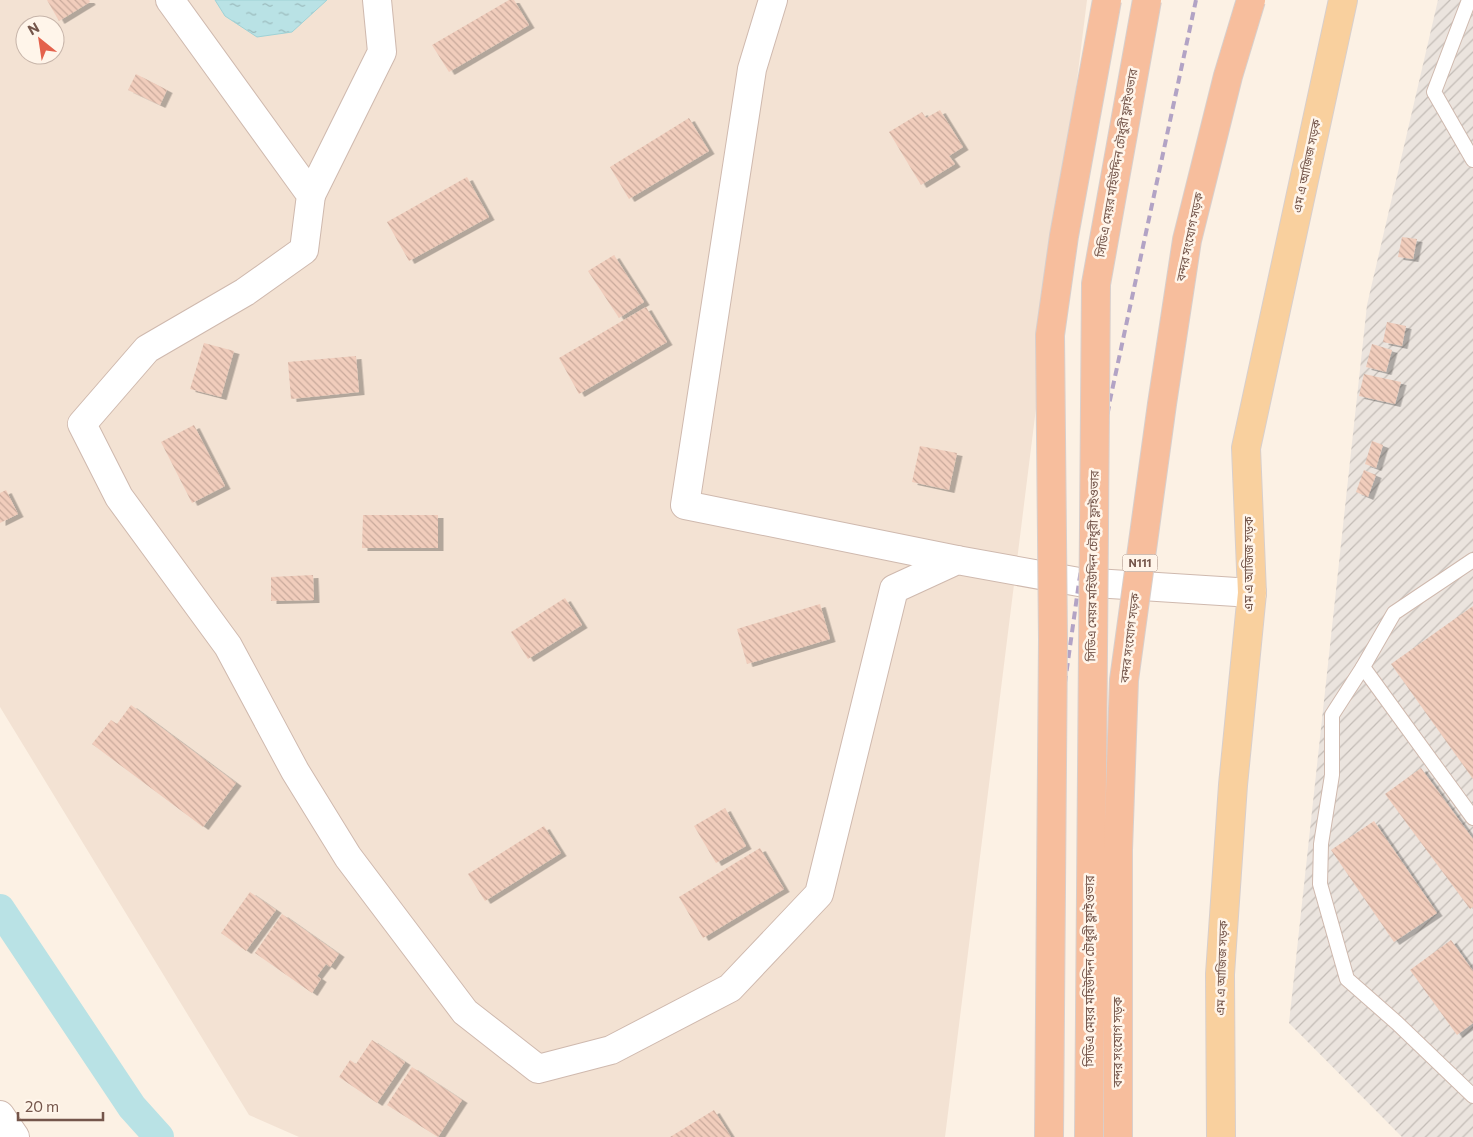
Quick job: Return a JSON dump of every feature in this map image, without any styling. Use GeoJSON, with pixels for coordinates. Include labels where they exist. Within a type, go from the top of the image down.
{"type":"FeatureCollection","features":[{"type":"Feature","properties":{"kind":"highway"},"geometry":{"type":"LineString","coordinates":[[1049,1137],[1053,639],[1050,335],[1064,236],[1107,0]]}},
{"type":"Feature","properties":{"kind":"highway","name":"সিডিএ মেয়র মহিউদ্দিন চৌধুরী ফ্লাইওভার"},"geometry":{"type":"LineString","coordinates":[[1088,1137],[1096,284],[1147,0]]}},
{"type":"Feature","properties":{"kind":"highway","name":"বন্দর সংযোগ সড়ক"},"geometry":{"type":"LineString","coordinates":[[1118,1137],[1118,850],[1124,680],[1162,404],[1187,240],[1228,76],[1251,0]]}},
{"type":"Feature","properties":{"kind":"main road","name":"এম এ আজিজ সড়ক"},"geometry":{"type":"LineString","coordinates":[[1220,1137],[1220,974],[1233,785],[1252,593],[1246,448],[1343,0]]}},
{"type":"Feature","properties":{"kind":"street"},"geometry":{"type":"LineString","coordinates":[[170,0],[311,195]]}},
{"type":"Feature","properties":{"kind":"street"},"geometry":{"type":"LineString","coordinates":[[377,0],[382,52],[311,195],[304,250],[245,292],[148,349],[82,424],[119,497],[228,646],[295,771],[348,857],[465,1012],[538,1070],[611,1050],[730,988],[819,894],[894,589],[957,560]]}},
{"type":"Feature","properties":{"kind":"street"},"geometry":{"type":"LineString","coordinates":[[773,0],[752,69],[685,505],[957,560],[1079,582],[1252,593]]}},
{"type":"Feature","properties":{"kind":"street"},"geometry":{"type":"LineString","coordinates":[[0,1115],[15,1137]]}},
{"type":"Feature","properties":{"kind":"lane"},"geometry":{"type":"LineString","coordinates":[[1470,0],[1434,92],[1473,160]]}},
{"type":"Feature","properties":{"kind":"lane"},"geometry":{"type":"LineString","coordinates":[[1473,560],[1394,613],[1364,667],[1332,714],[1332,775],[1320,844],[1320,884],[1347,979],[1397,1023],[1473,1096]]}},
{"type":"Feature","properties":{"kind":"lane"},"geometry":{"type":"LineString","coordinates":[[1364,667],[1473,818]]}},
{"type":"Feature","properties":{"kind":"shaded area"},"geometry":{"type":"Polygon","coordinates":[[[0,0],[1087,0],[945,1137],[299,1137],[249,1115],[0,707],[0,0]]]}},
{"type":"Feature","properties":{"kind":"shaded area"},"geometry":{"type":"Polygon","coordinates":[[[1438,0],[1473,0],[1473,1137],[1402,1137],[1289,1023],[1367,305],[1438,0]]]}},
{"type":"Feature","properties":{"kind":"water"},"geometry":{"type":"Polygon","coordinates":[[[215,0],[327,0],[292,32],[257,37],[225,16],[215,0]]]}},
{"type":"Feature","properties":{"kind":"building"},"geometry":{"type":"Polygon","coordinates":[[[47,0],[89,0],[90,2],[65,17],[65,15],[56,15],[47,0]]]}},
{"type":"Feature","properties":{"kind":"building"},"geometry":{"type":"Polygon","coordinates":[[[509,0],[514,0],[529,25],[449,72],[432,45],[509,0]]]}},
{"type":"Feature","properties":{"kind":"building"},"geometry":{"type":"Polygon","coordinates":[[[136,74],[167,90],[160,105],[128,90],[136,74]]]}},
{"type":"Feature","properties":{"kind":"building"},"geometry":{"type":"Polygon","coordinates":[[[940,110],[963,147],[949,156],[955,164],[921,185],[889,132],[922,112],[926,118],[940,110]]]}},
{"type":"Feature","properties":{"kind":"building"},"geometry":{"type":"Polygon","coordinates":[[[689,118],[709,151],[629,199],[610,167],[689,118]]]}},
{"type":"Feature","properties":{"kind":"building"},"geometry":{"type":"Polygon","coordinates":[[[467,177],[489,217],[409,261],[387,222],[467,177]]]}},
{"type":"Feature","properties":{"kind":"building"},"geometry":{"type":"Polygon","coordinates":[[[1402,237],[1417,239],[1413,259],[1398,257],[1402,237]]]}},
{"type":"Feature","properties":{"kind":"building"},"geometry":{"type":"Polygon","coordinates":[[[614,255],[644,302],[619,318],[588,271],[614,255]]]}},
{"type":"Feature","properties":{"kind":"building"},"geometry":{"type":"Polygon","coordinates":[[[646,307],[667,342],[579,394],[559,358],[646,307]]]}},
{"type":"Feature","properties":{"kind":"building"},"geometry":{"type":"Polygon","coordinates":[[[1387,322],[1406,326],[1402,346],[1383,342],[1387,322]]]}},
{"type":"Feature","properties":{"kind":"building"},"geometry":{"type":"Polygon","coordinates":[[[204,343],[234,351],[221,397],[190,389],[204,343]]]}},
{"type":"Feature","properties":{"kind":"building"},"geometry":{"type":"Polygon","coordinates":[[[1372,344],[1392,350],[1386,372],[1366,367],[1372,344]]]}},
{"type":"Feature","properties":{"kind":"building"},"geometry":{"type":"Polygon","coordinates":[[[356,356],[359,392],[291,399],[288,362],[356,356]]]}},
{"type":"Feature","properties":{"kind":"building"},"geometry":{"type":"Polygon","coordinates":[[[1364,374],[1401,382],[1395,404],[1359,396],[1364,374]]]}},
{"type":"Feature","properties":{"kind":"building"},"geometry":{"type":"Polygon","coordinates":[[[194,425],[225,486],[192,503],[161,442],[194,425]]]}},
{"type":"Feature","properties":{"kind":"building"},"geometry":{"type":"Polygon","coordinates":[[[1372,441],[1383,445],[1376,468],[1365,464],[1372,441]]]}},
{"type":"Feature","properties":{"kind":"building"},"geometry":{"type":"Polygon","coordinates":[[[920,446],[957,453],[949,490],[912,482],[920,446]]]}},
{"type":"Feature","properties":{"kind":"building"},"geometry":{"type":"Polygon","coordinates":[[[1364,470],[1376,475],[1368,497],[1356,492],[1364,470]]]}},
{"type":"Feature","properties":{"kind":"building"},"geometry":{"type":"Polygon","coordinates":[[[6,490],[18,514],[0,523],[0,493],[6,490]]]}},
{"type":"Feature","properties":{"kind":"building"},"geometry":{"type":"Polygon","coordinates":[[[363,515],[438,515],[438,548],[362,548],[363,515]]]}},
{"type":"Feature","properties":{"kind":"building"},"geometry":{"type":"Polygon","coordinates":[[[313,575],[314,600],[271,601],[271,577],[313,575]]]}},
{"type":"Feature","properties":{"kind":"building"},"geometry":{"type":"Polygon","coordinates":[[[565,598],[582,625],[528,659],[511,632],[565,598]]]}},
{"type":"Feature","properties":{"kind":"building"},"geometry":{"type":"Polygon","coordinates":[[[820,604],[830,639],[747,664],[737,629],[820,604]]]}},
{"type":"Feature","properties":{"kind":"building"},"geometry":{"type":"Polygon","coordinates":[[[1473,606],[1473,779],[1391,664],[1473,606]]]}},
{"type":"Feature","properties":{"kind":"building"},"geometry":{"type":"Polygon","coordinates":[[[131,705],[236,783],[203,827],[92,744],[111,720],[117,724],[131,705]]]}},
{"type":"Feature","properties":{"kind":"building"},"geometry":{"type":"Polygon","coordinates":[[[1421,768],[1473,839],[1473,907],[1470,909],[1385,794],[1421,768]]]}},
{"type":"Feature","properties":{"kind":"building"},"geometry":{"type":"Polygon","coordinates":[[[725,808],[746,846],[716,863],[694,826],[725,808]]]}},
{"type":"Feature","properties":{"kind":"building"},"geometry":{"type":"Polygon","coordinates":[[[1374,821],[1437,913],[1394,942],[1331,850],[1374,821]]]}},
{"type":"Feature","properties":{"kind":"building"},"geometry":{"type":"Polygon","coordinates":[[[544,826],[561,853],[485,901],[468,874],[544,826]]]}},
{"type":"Feature","properties":{"kind":"building"},"geometry":{"type":"Polygon","coordinates":[[[760,848],[784,889],[703,938],[679,897],[760,848]]]}},
{"type":"Feature","properties":{"kind":"building"},"geometry":{"type":"Polygon","coordinates":[[[250,892],[276,910],[246,951],[221,933],[250,892]]]}},
{"type":"Feature","properties":{"kind":"building"},"geometry":{"type":"Polygon","coordinates":[[[282,914],[339,954],[330,967],[326,964],[317,976],[321,979],[312,993],[255,953],[282,914]]]}},
{"type":"Feature","properties":{"kind":"building"},"geometry":{"type":"Polygon","coordinates":[[[1451,940],[1473,971],[1473,1023],[1457,1035],[1410,970],[1451,940]]]}},
{"type":"Feature","properties":{"kind":"building"},"geometry":{"type":"Polygon","coordinates":[[[372,1040],[405,1062],[377,1103],[339,1077],[350,1060],[356,1064],[372,1040]]]}},
{"type":"Feature","properties":{"kind":"building"},"geometry":{"type":"Polygon","coordinates":[[[412,1067],[462,1100],[438,1137],[387,1105],[412,1067]]]}},
{"type":"Feature","properties":{"kind":"building"},"geometry":{"type":"Polygon","coordinates":[[[714,1110],[731,1137],[670,1137],[714,1110]]]}},
{"type":"Feature","properties":{"kind":"waterway"},"geometry":{"type":"LineString","coordinates":[[0,909],[132,1107],[159,1137]]}},
{"type":"Feature","properties":{"kind":"railway"},"geometry":{"type":"LineString","coordinates":[[1043,1137],[1040,862],[1079,582],[1110,400],[1196,0]]}}]}
